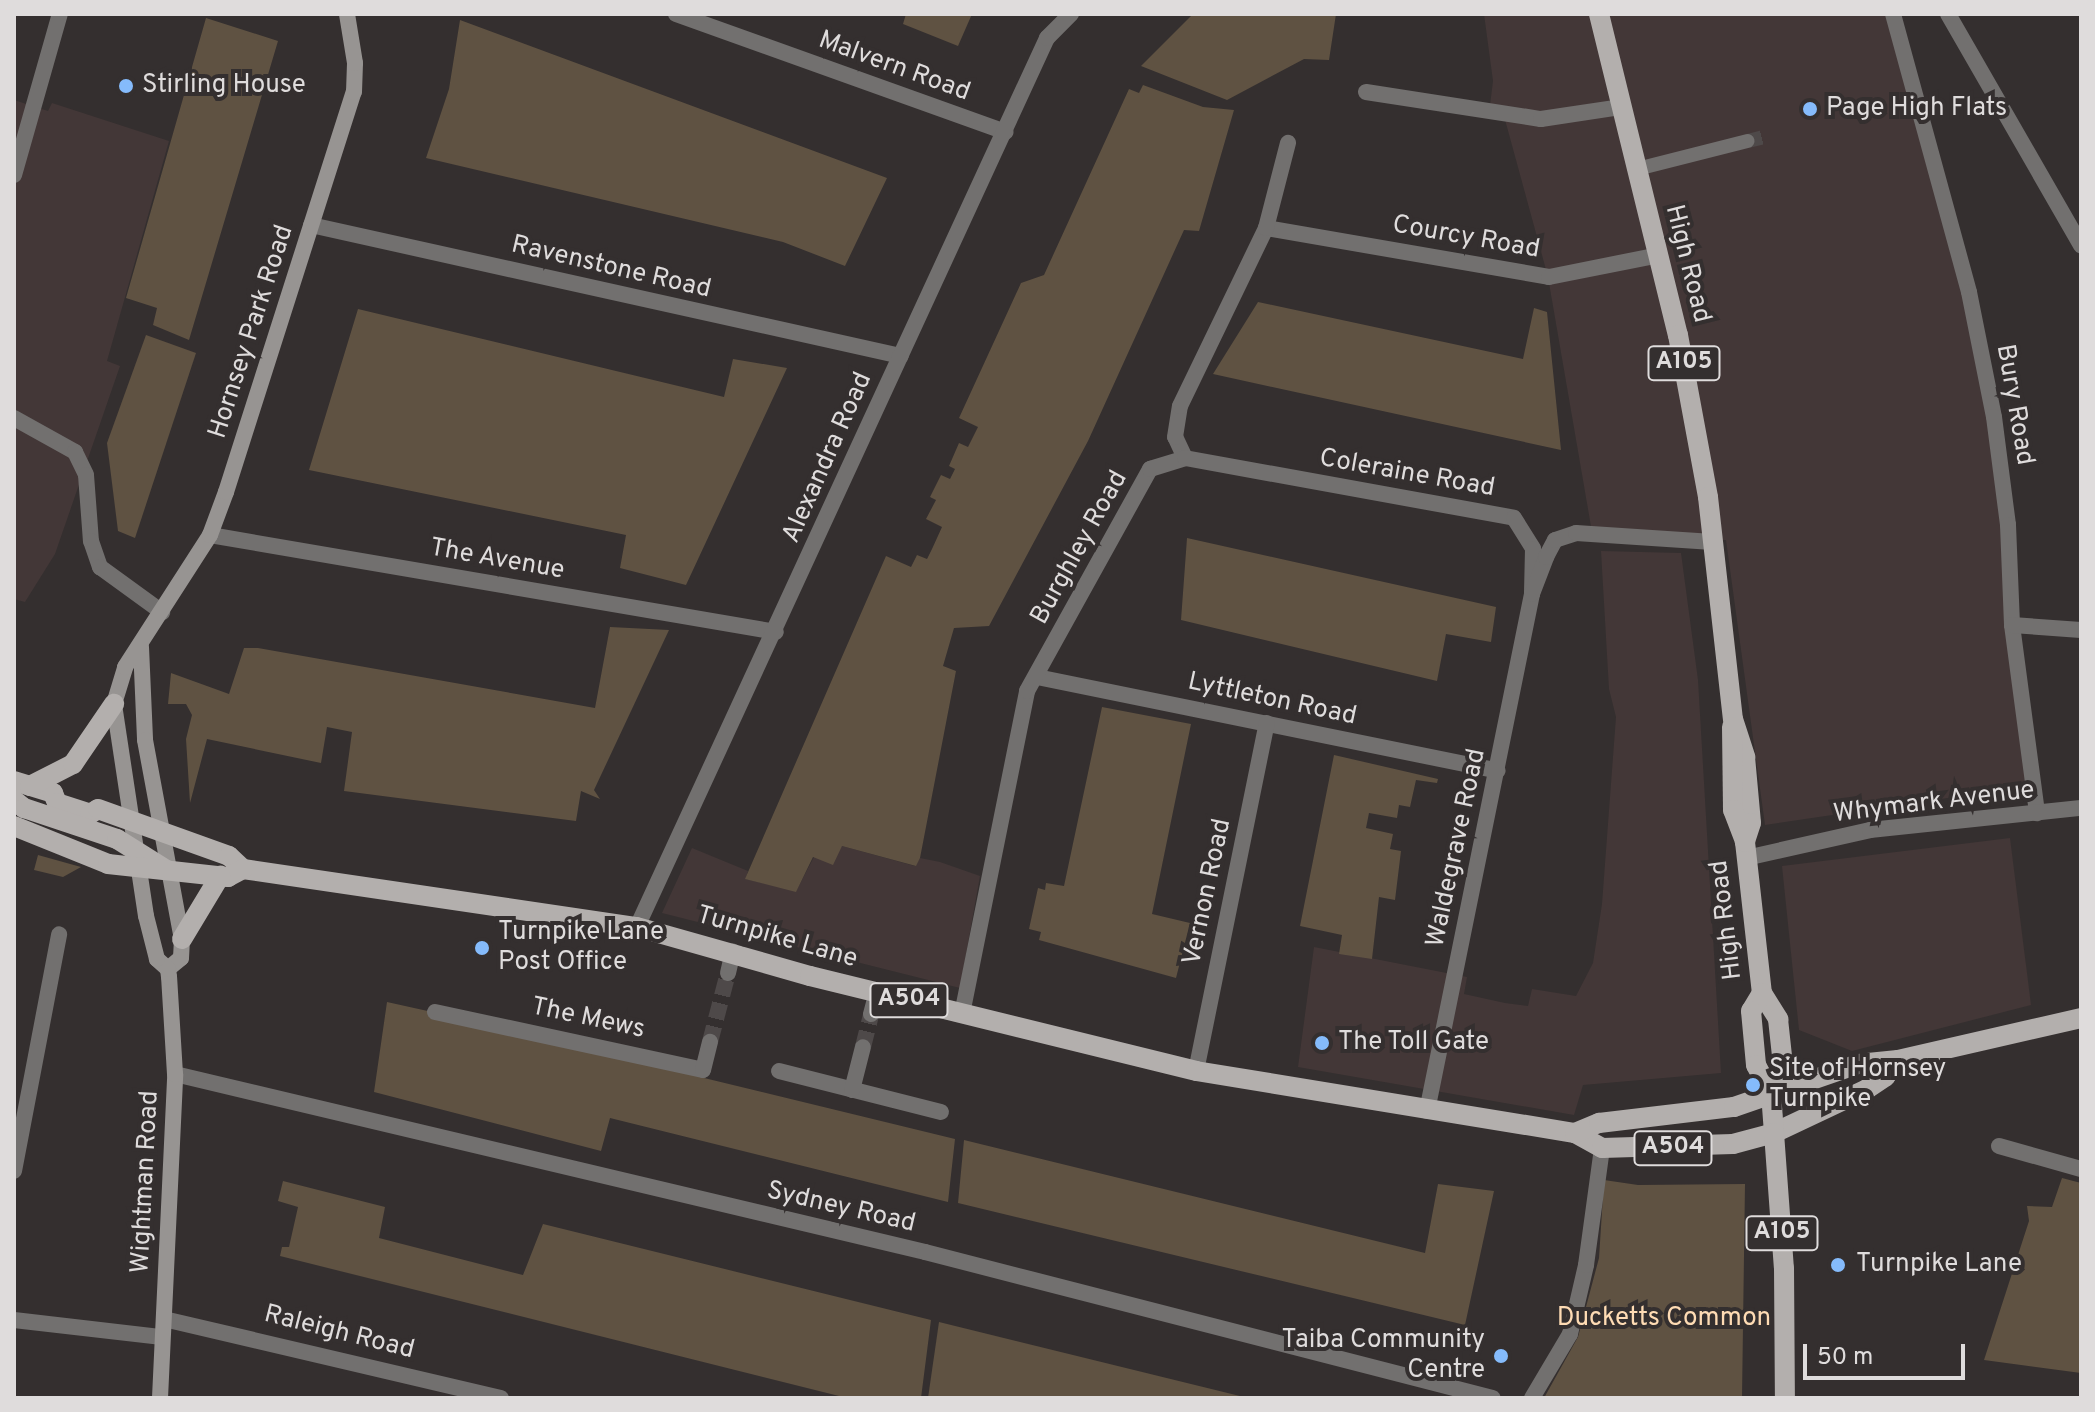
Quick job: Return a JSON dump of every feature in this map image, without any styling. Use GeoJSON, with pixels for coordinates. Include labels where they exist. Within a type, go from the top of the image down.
{"type":"FeatureCollection","features":[{"type":"Feature","properties":{"kind":"main road","name":"Hornsey Park Road"},"geometry":{"type":"LineString","coordinates":[[133,848],[114,704],[125,667],[141,647],[210,535],[354,92],[355,63],[347,14]]}},
{"type":"Feature","properties":{"kind":"main road","name":"High Road"},"geometry":{"type":"LineString","coordinates":[[1599,14],[1681,349],[1713,542],[1733,719],[1745,757],[1751,823],[1745,850],[1762,993],[1751,1011],[1756,1065],[1771,1093],[1774,1133]]}},
{"type":"Feature","properties":{"kind":"main road"},"geometry":{"type":"LineString","coordinates":[[141,647],[145,740],[182,939]]}},
{"type":"Feature","properties":{"kind":"main road","name":"A504"},"geometry":{"type":"LineString","coordinates":[[22,783],[73,764],[114,704]]}},
{"type":"Feature","properties":{"kind":"main road","name":"Turnpike Lane"},"geometry":{"type":"LineString","coordinates":[[22,783],[53,793],[57,803],[90,814],[98,809],[165,837],[229,856],[243,869]]}},
{"type":"Feature","properties":{"kind":"main road"},"geometry":{"type":"LineString","coordinates":[[14,800],[133,848],[171,873]]}},
{"type":"Feature","properties":{"kind":"main road","name":"Turnpike Lane"},"geometry":{"type":"LineString","coordinates":[[14,826],[101,862],[138,868],[220,876],[243,869],[637,927],[962,1014],[1196,1071],[1575,1133],[1602,1148],[1706,1147],[1774,1133],[1860,1093],[1885,1077],[1896,1061]]}},
{"type":"Feature","properties":{"kind":"main road","name":"Wightman Road"},"geometry":{"type":"LineString","coordinates":[[133,848],[157,959],[168,969],[175,1074],[160,1398]]}},
{"type":"Feature","properties":{"kind":"main road"},"geometry":{"type":"LineString","coordinates":[[182,939],[220,876]]}},
{"type":"Feature","properties":{"kind":"main road","name":"Wightman Road"},"geometry":{"type":"LineString","coordinates":[[168,969],[181,958],[182,939]]}},
{"type":"Feature","properties":{"kind":"main road","name":"Turnpike Lane"},"geometry":{"type":"LineString","coordinates":[[1575,1133],[1599,1123],[1734,1107],[1858,1064],[1896,1061],[2081,1018]]}},
{"type":"Feature","properties":{"kind":"main road","name":"A105"},"geometry":{"type":"LineString","coordinates":[[1774,1133],[1784,1268],[1785,1398]]}},
{"type":"Feature","properties":{"kind":"street"},"geometry":{"type":"LineString","coordinates":[[14,175],[60,14]]}},
{"type":"Feature","properties":{"kind":"street","name":"Malvern Road"},"geometry":{"type":"LineString","coordinates":[[676,14],[1005,132]]}},
{"type":"Feature","properties":{"kind":"street","name":"Alexandra Road"},"geometry":{"type":"LineString","coordinates":[[637,927],[776,632],[1047,38],[1071,14]]}},
{"type":"Feature","properties":{"kind":"street","name":"Bury Road"},"geometry":{"type":"LineString","coordinates":[[1893,14],[1969,292],[1994,417],[2012,625],[2037,813]]}},
{"type":"Feature","properties":{"kind":"street"},"geometry":{"type":"LineString","coordinates":[[1948,14],[2081,245]]}},
{"type":"Feature","properties":{"kind":"street"},"geometry":{"type":"LineString","coordinates":[[1366,92],[1541,119],[1620,107]]}},
{"type":"Feature","properties":{"kind":"street"},"geometry":{"type":"LineString","coordinates":[[1637,169],[1748,141]]}},
{"type":"Feature","properties":{"kind":"street"},"geometry":{"type":"LineString","coordinates":[[1185,458],[1175,437],[1180,406],[1266,228],[1288,143]]}},
{"type":"Feature","properties":{"kind":"street","name":"Ravenstone Road"},"geometry":{"type":"LineString","coordinates":[[311,225],[901,356]]}},
{"type":"Feature","properties":{"kind":"street","name":"Courcy Road"},"geometry":{"type":"LineString","coordinates":[[1266,228],[1549,277],[1659,255]]}},
{"type":"Feature","properties":{"kind":"street"},"geometry":{"type":"LineString","coordinates":[[14,418],[75,452],[86,475],[91,541],[100,567],[162,612]]}},
{"type":"Feature","properties":{"kind":"street","name":"Coleraine Road"},"geometry":{"type":"LineString","coordinates":[[1185,458],[1514,518],[1533,549],[1532,594]]}},
{"type":"Feature","properties":{"kind":"street","name":"Burghley Road"},"geometry":{"type":"LineString","coordinates":[[962,1014],[1027,691],[1150,469],[1185,458]]}},
{"type":"Feature","properties":{"kind":"street"},"geometry":{"type":"LineString","coordinates":[[1532,594],[1555,540],[1576,533],[1713,542]]}},
{"type":"Feature","properties":{"kind":"street","name":"The Avenue"},"geometry":{"type":"LineString","coordinates":[[210,535],[776,632]]}},
{"type":"Feature","properties":{"kind":"street","name":"Waldegrave Road"},"geometry":{"type":"LineString","coordinates":[[1427,1111],[1532,594]]}},
{"type":"Feature","properties":{"kind":"street"},"geometry":{"type":"LineString","coordinates":[[2012,625],[2081,630]]}},
{"type":"Feature","properties":{"kind":"street","name":"Lyttleton Road"},"geometry":{"type":"LineString","coordinates":[[1037,677],[1497,771]]}},
{"type":"Feature","properties":{"kind":"street","name":"Vernon Road"},"geometry":{"type":"LineString","coordinates":[[1196,1071],[1267,723]]}},
{"type":"Feature","properties":{"kind":"street","name":"Whymark Avenue"},"geometry":{"type":"LineString","coordinates":[[1745,850],[1870,830],[2081,808]]}},
{"type":"Feature","properties":{"kind":"street"},"geometry":{"type":"LineString","coordinates":[[14,1171],[59,934]]}},
{"type":"Feature","properties":{"kind":"street"},"geometry":{"type":"LineString","coordinates":[[728,973],[733,952]]}},
{"type":"Feature","properties":{"kind":"street"},"geometry":{"type":"LineString","coordinates":[[871,1014],[877,992]]}},
{"type":"Feature","properties":{"kind":"street","name":"The Mews"},"geometry":{"type":"LineString","coordinates":[[435,1012],[703,1070],[710,1042]]}},
{"type":"Feature","properties":{"kind":"street"},"geometry":{"type":"LineString","coordinates":[[852,1090],[863,1047]]}},
{"type":"Feature","properties":{"kind":"street"},"geometry":{"type":"LineString","coordinates":[[779,1071],[941,1112]]}},
{"type":"Feature","properties":{"kind":"street","name":"Sydney Road"},"geometry":{"type":"LineString","coordinates":[[175,1074],[951,1259],[1493,1398]]}},
{"type":"Feature","properties":{"kind":"street"},"geometry":{"type":"LineString","coordinates":[[1999,1146],[2081,1169]]}},
{"type":"Feature","properties":{"kind":"street"},"geometry":{"type":"LineString","coordinates":[[1532,1398],[1570,1334],[1586,1265],[1602,1148]]}},
{"type":"Feature","properties":{"kind":"street","name":"Raleigh Road"},"geometry":{"type":"LineString","coordinates":[[164,1319],[501,1398]]}},
{"type":"Feature","properties":{"kind":"street"},"geometry":{"type":"LineString","coordinates":[[14,1320],[162,1337]]}},
{"type":"Feature","properties":{"kind":"shaded area"},"geometry":{"type":"Polygon","coordinates":[[[1484,14],[1893,14],[1994,417],[2037,813],[2022,787],[1765,825],[1726,540],[1593,538],[1548,277],[1504,116],[1489,113],[1493,81],[1484,14]]]}},
{"type":"Feature","properties":{"kind":"shaded area"},"geometry":{"type":"Polygon","coordinates":[[[14,100],[48,111],[52,103],[169,141],[107,361],[120,366],[55,554],[25,602],[14,599],[14,100]]]}},
{"type":"Feature","properties":{"kind":"shaded area"},"geometry":{"type":"Polygon","coordinates":[[[1601,551],[1681,553],[1698,680],[1721,1073],[1583,1085],[1574,1115],[1298,1067],[1314,947],[1467,977],[1464,994],[1505,1003],[1528,1006],[1532,989],[1576,996],[1593,963],[1602,904],[1616,717],[1609,689],[1601,551]]]}},
{"type":"Feature","properties":{"kind":"shaded area"},"geometry":{"type":"Polygon","coordinates":[[[2010,838],[2031,1005],[1852,1051],[1799,1030],[1782,866],[2010,838]]]}},
{"type":"Feature","properties":{"kind":"shaded area"},"geometry":{"type":"Polygon","coordinates":[[[842,846],[915,866],[920,858],[940,862],[980,876],[960,988],[662,913],[692,848],[748,871],[746,879],[796,891],[814,857],[842,846]]]}},
{"type":"Feature","properties":{"kind":"green space"},"geometry":{"type":"Polygon","coordinates":[[[906,14],[972,14],[958,46],[903,24],[906,14]]]}},
{"type":"Feature","properties":{"kind":"green space"},"geometry":{"type":"Polygon","coordinates":[[[1193,14],[1336,14],[1329,60],[1304,59],[1227,100],[1141,66],[1193,14]]]}},
{"type":"Feature","properties":{"kind":"green space"},"geometry":{"type":"Polygon","coordinates":[[[206,18],[278,41],[189,340],[153,325],[157,308],[126,298],[206,18]]]}},
{"type":"Feature","properties":{"kind":"green space"},"geometry":{"type":"Polygon","coordinates":[[[460,20],[887,178],[845,266],[783,242],[426,158],[449,89],[460,20]]]}},
{"type":"Feature","properties":{"kind":"green space"},"geometry":{"type":"Polygon","coordinates":[[[1143,85],[1203,107],[1234,110],[1199,231],[1184,230],[1088,441],[989,626],[954,628],[943,666],[956,671],[916,866],[842,846],[833,865],[813,857],[796,892],[745,879],[886,556],[911,567],[917,555],[927,559],[932,549],[942,527],[926,519],[936,500],[930,497],[941,475],[950,479],[955,469],[949,466],[959,443],[968,447],[978,427],[959,418],[1021,283],[1044,275],[1129,89],[1139,93],[1143,85]]]}},
{"type":"Feature","properties":{"kind":"green space"},"geometry":{"type":"Polygon","coordinates":[[[1258,302],[1523,359],[1534,308],[1547,312],[1561,450],[1213,374],[1258,302]]]}},
{"type":"Feature","properties":{"kind":"green space"},"geometry":{"type":"Polygon","coordinates":[[[358,309],[724,397],[733,359],[787,368],[686,585],[620,568],[626,535],[309,470],[358,309]]]}},
{"type":"Feature","properties":{"kind":"green space"},"geometry":{"type":"Polygon","coordinates":[[[146,335],[196,353],[135,538],[118,531],[107,443],[146,335]]]}},
{"type":"Feature","properties":{"kind":"green space"},"geometry":{"type":"Polygon","coordinates":[[[1187,538],[1496,607],[1491,642],[1446,634],[1437,681],[1181,620],[1187,538]]]}},
{"type":"Feature","properties":{"kind":"green space"},"geometry":{"type":"Polygon","coordinates":[[[610,627],[669,630],[594,790],[600,799],[581,791],[576,821],[344,791],[352,732],[327,727],[321,763],[207,739],[190,803],[186,739],[192,715],[186,704],[168,704],[171,673],[229,694],[244,648],[258,648],[595,708],[610,627]]]}},
{"type":"Feature","properties":{"kind":"green space"},"geometry":{"type":"Polygon","coordinates":[[[1102,707],[1191,724],[1152,914],[1190,923],[1176,978],[1039,940],[1041,932],[1029,929],[1038,888],[1045,890],[1046,883],[1064,886],[1102,707]]]}},
{"type":"Feature","properties":{"kind":"green space"},"geometry":{"type":"Polygon","coordinates":[[[1334,755],[1438,779],[1437,783],[1416,780],[1410,807],[1399,805],[1397,818],[1369,813],[1366,828],[1393,834],[1390,849],[1401,851],[1395,900],[1379,897],[1372,959],[1339,954],[1342,935],[1300,926],[1334,755]]]}},
{"type":"Feature","properties":{"kind":"green space"},"geometry":{"type":"Polygon","coordinates":[[[38,855],[81,867],[63,877],[34,870],[38,855]]]}},
{"type":"Feature","properties":{"kind":"green space"},"geometry":{"type":"Polygon","coordinates":[[[387,1002],[667,1064],[700,1077],[955,1139],[948,1202],[610,1118],[601,1151],[374,1092],[387,1002]]]}},
{"type":"Feature","properties":{"kind":"green space"},"geometry":{"type":"Polygon","coordinates":[[[964,1140],[1425,1253],[1438,1184],[1494,1191],[1465,1325],[958,1203],[964,1140]]]}},
{"type":"Feature","properties":{"kind":"green space"},"geometry":{"type":"Polygon","coordinates":[[[2062,1178],[2081,1183],[2081,1373],[1984,1360],[2029,1221],[2027,1206],[2052,1207],[2062,1178]]]}},
{"type":"Feature","properties":{"kind":"green space","name":"Ducketts Common"},"geometry":{"type":"Polygon","coordinates":[[[1604,1180],[1638,1185],[1745,1184],[1742,1398],[1544,1398],[1578,1337],[1599,1258],[1604,1180]]]}},
{"type":"Feature","properties":{"kind":"green space"},"geometry":{"type":"Polygon","coordinates":[[[283,1181],[385,1207],[379,1238],[523,1275],[543,1224],[931,1320],[921,1398],[847,1398],[280,1256],[282,1247],[289,1247],[298,1207],[278,1201],[283,1181]]]}},
{"type":"Feature","properties":{"kind":"green space"},"geometry":{"type":"Polygon","coordinates":[[[939,1322],[1248,1398],[928,1398],[939,1322]]]}},
{"type":"Feature","properties":{"kind":"tunnel"},"geometry":{"type":"LineString","coordinates":[[1748,141],[1764,137]]}},
{"type":"Feature","properties":{"kind":"tunnel"},"geometry":{"type":"LineString","coordinates":[[710,1042],[728,973]]}},
{"type":"Feature","properties":{"kind":"tunnel"},"geometry":{"type":"LineString","coordinates":[[863,1047],[871,1014]]}},
{"type":"Feature","properties":{"kind":"place","name":"Stirling House"},"geometry":{"type":"Point","coordinates":[126,86]}},
{"type":"Feature","properties":{"kind":"place","name":"Page High Flats"},"geometry":{"type":"Point","coordinates":[1810,109]}},
{"type":"Feature","properties":{"kind":"place","name":"Turnpike Lane Post Office"},"geometry":{"type":"Point","coordinates":[482,948]}},
{"type":"Feature","properties":{"kind":"place","name":"The Toll Gate"},"geometry":{"type":"Point","coordinates":[1322,1043]}},
{"type":"Feature","properties":{"kind":"place","name":"Site of Hornsey Turnpike"},"geometry":{"type":"Point","coordinates":[1753,1085]}},
{"type":"Feature","properties":{"kind":"place","name":"Turnpike Lane"},"geometry":{"type":"Point","coordinates":[1838,1265]}},
{"type":"Feature","properties":{"kind":"place","name":"Taiba Community Centre"},"geometry":{"type":"Point","coordinates":[1501,1356]}}]}
